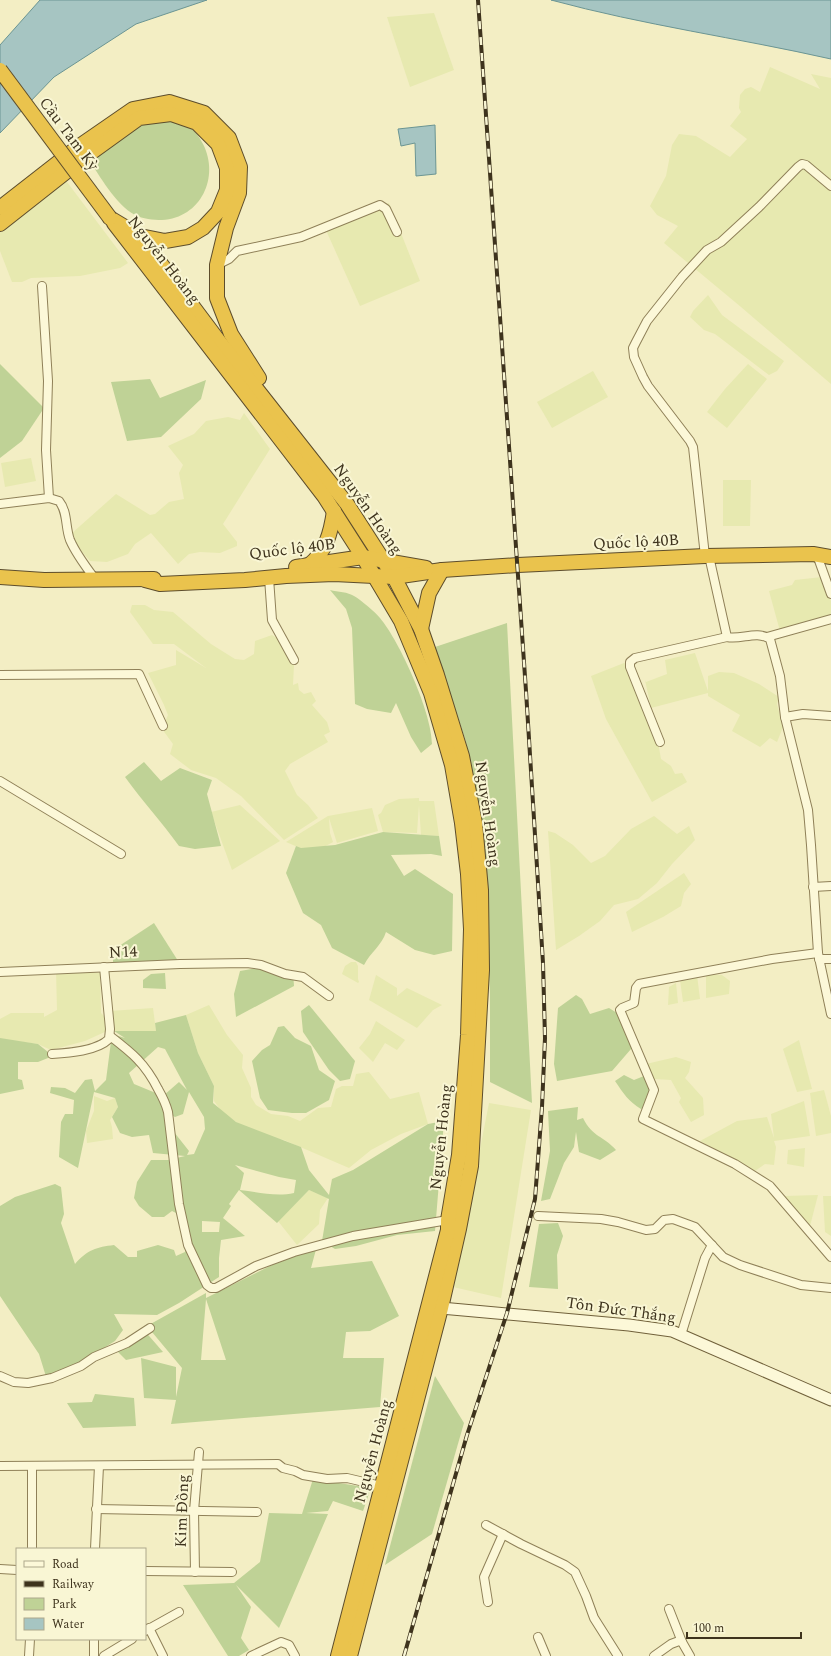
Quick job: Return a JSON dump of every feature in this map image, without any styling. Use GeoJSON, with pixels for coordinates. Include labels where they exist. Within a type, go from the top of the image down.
{"type":"FeatureCollection","features":[{"type":"Feature","properties":{"kind":"highway","name":"Cầu Tam Kỳ"},"geometry":{"type":"LineString","coordinates":[[0,70],[110,218]]}},
{"type":"Feature","properties":{"kind":"highway"},"geometry":{"type":"LineString","coordinates":[[0,208],[78,147],[133,109],[170,102],[204,113],[229,138],[240,167],[239,193],[226,228],[217,265],[216,298],[231,334],[288,418],[310,457]]}},
{"type":"Feature","properties":{"kind":"highway"},"geometry":{"type":"LineString","coordinates":[[0,224],[85,157],[139,118],[171,114],[197,123],[218,144],[227,168],[227,190],[218,212],[203,228],[188,237],[166,241],[140,236]]}},
{"type":"Feature","properties":{"kind":"highway","name":"Nguyễn Hoàng"},"geometry":{"type":"LineString","coordinates":[[110,218],[140,236],[218,340],[347,504],[394,577],[421,629],[438,675],[462,756],[475,823],[481,890],[482,970],[471,1166],[459,1230],[441,1308],[350,1656]]}},
{"type":"Feature","properties":{"kind":"highway","name":"Nguyễn Hoàng"},"geometry":{"type":"LineString","coordinates":[[110,218],[262,413],[324,496],[402,621],[431,693],[452,765],[462,823],[468,874],[471,929],[468,1035],[459,1155],[446,1237],[338,1656]]}},
{"type":"Feature","properties":{"kind":"highway"},"geometry":{"type":"LineString","coordinates":[[309,565],[318,558],[322,552],[331,528],[334,511]]}},
{"type":"Feature","properties":{"kind":"highway","name":"Quốc lộ 40B"},"geometry":{"type":"LineString","coordinates":[[144,580],[160,584],[187,584],[334,574],[394,577],[442,570],[707,556],[817,555],[831,557]]}},
{"type":"Feature","properties":{"kind":"highway","name":"Quốc lộ 40B"},"geometry":{"type":"LineString","coordinates":[[0,577],[44,580],[144,580],[273,571],[363,557],[442,570]]}},
{"type":"Feature","properties":{"kind":"highway"},"geometry":{"type":"LineString","coordinates":[[421,629],[429,593],[442,570]]}},
{"type":"Feature","properties":{"kind":"street"},"geometry":{"type":"LineString","coordinates":[[727,637],[707,556],[693,447],[642,377],[634,357],[633,348],[647,321],[658,305],[691,267],[707,250],[721,242],[759,207],[798,167],[802,164],[806,165],[831,186]]}},
{"type":"Feature","properties":{"kind":"street"},"geometry":{"type":"LineString","coordinates":[[217,265],[229,259],[237,251],[301,236],[380,205],[386,209],[397,232]]}},
{"type":"Feature","properties":{"kind":"street"},"geometry":{"type":"LineString","coordinates":[[42,286],[48,381],[46,450],[49,498]]}},
{"type":"Feature","properties":{"kind":"street"},"geometry":{"type":"LineString","coordinates":[[0,504],[49,498],[59,501],[64,510],[69,538],[95,580]]}},
{"type":"Feature","properties":{"kind":"street"},"geometry":{"type":"LineString","coordinates":[[817,555],[831,594]]}},
{"type":"Feature","properties":{"kind":"street"},"geometry":{"type":"LineString","coordinates":[[269,578],[272,620],[294,660]]}},
{"type":"Feature","properties":{"kind":"street"},"geometry":{"type":"LineString","coordinates":[[767,637],[831,619]]}},
{"type":"Feature","properties":{"kind":"street"},"geometry":{"type":"LineString","coordinates":[[660,742],[630,667],[630,662],[635,658],[727,637],[732,638],[748,635],[764,635],[770,639],[780,676],[785,718],[808,810],[818,956],[831,1014]]}},
{"type":"Feature","properties":{"kind":"street"},"geometry":{"type":"LineString","coordinates":[[0,675],[139,674],[163,726]]}},
{"type":"Feature","properties":{"kind":"street"},"geometry":{"type":"LineString","coordinates":[[785,718],[803,714],[831,716]]}},
{"type":"Feature","properties":{"kind":"street"},"geometry":{"type":"LineString","coordinates":[[0,782],[120,854]]}},
{"type":"Feature","properties":{"kind":"street"},"geometry":{"type":"LineString","coordinates":[[813,887],[831,886]]}},
{"type":"Feature","properties":{"kind":"street"},"geometry":{"type":"LineString","coordinates":[[831,959],[818,956],[772,959],[639,984],[636,988],[634,1003],[620,1010],[654,1090],[643,1119],[735,1164],[770,1186],[831,1256]]}},
{"type":"Feature","properties":{"kind":"street","name":"N14"},"geometry":{"type":"LineString","coordinates":[[0,972],[180,964],[247,963],[261,965],[285,974],[303,977],[329,996]]}},
{"type":"Feature","properties":{"kind":"street"},"geometry":{"type":"LineString","coordinates":[[104,967],[110,1036],[143,1063],[154,1079],[164,1101],[168,1112],[179,1204],[188,1245],[207,1285],[211,1288],[216,1288],[256,1266],[294,1252],[353,1236],[448,1220]]}},
{"type":"Feature","properties":{"kind":"street"},"geometry":{"type":"LineString","coordinates":[[52,1054],[72,1053],[83,1050],[103,1043],[110,1036]]}},
{"type":"Feature","properties":{"kind":"street"},"geometry":{"type":"LineString","coordinates":[[538,1216],[601,1219],[646,1230],[655,1229],[664,1220],[673,1219],[695,1227],[723,1257],[740,1265],[801,1285],[831,1288]]}},
{"type":"Feature","properties":{"kind":"street"},"geometry":{"type":"LineString","coordinates":[[681,1335],[702,1264],[712,1245]]}},
{"type":"Feature","properties":{"kind":"street","name":"Tôn Đức Thắng"},"geometry":{"type":"LineString","coordinates":[[441,1308],[630,1325],[672,1331],[831,1400]]}},
{"type":"Feature","properties":{"kind":"street"},"geometry":{"type":"LineString","coordinates":[[0,1376],[14,1382],[40,1381],[52,1378],[81,1366],[94,1357],[127,1343],[150,1328]]}},
{"type":"Feature","properties":{"kind":"street","name":"Kim Đồng"},"geometry":{"type":"LineString","coordinates":[[194,1572],[194,1511],[199,1452]]}},
{"type":"Feature","properties":{"kind":"street"},"geometry":{"type":"LineString","coordinates":[[0,1466],[198,1466],[278,1464],[283,1468],[303,1475],[327,1478],[347,1478],[381,1486]]}},
{"type":"Feature","properties":{"kind":"street"},"geometry":{"type":"LineString","coordinates":[[32,1466],[32,1548]]}},
{"type":"Feature","properties":{"kind":"street"},"geometry":{"type":"LineString","coordinates":[[95,1548],[99,1466]]}},
{"type":"Feature","properties":{"kind":"street"},"geometry":{"type":"LineString","coordinates":[[96,1509],[258,1512]]}},
{"type":"Feature","properties":{"kind":"street"},"geometry":{"type":"LineString","coordinates":[[486,1525],[540,1554],[565,1564],[575,1572],[594,1618],[618,1656]]}},
{"type":"Feature","properties":{"kind":"street"},"geometry":{"type":"LineString","coordinates":[[488,1602],[484,1577],[503,1534]]}},
{"type":"Feature","properties":{"kind":"street"},"geometry":{"type":"LineString","coordinates":[[0,1569],[16,1570]]}},
{"type":"Feature","properties":{"kind":"street"},"geometry":{"type":"LineString","coordinates":[[146,1572],[232,1572]]}},
{"type":"Feature","properties":{"kind":"street"},"geometry":{"type":"LineString","coordinates":[[669,1609],[682,1642],[690,1656]]}},
{"type":"Feature","properties":{"kind":"street"},"geometry":{"type":"LineString","coordinates":[[163,1656],[147,1629],[179,1612]]}},
{"type":"Feature","properties":{"kind":"street"},"geometry":{"type":"LineString","coordinates":[[538,1637],[546,1656]]}},
{"type":"Feature","properties":{"kind":"street"},"geometry":{"type":"LineString","coordinates":[[29,1656],[30,1640]]}},
{"type":"Feature","properties":{"kind":"street"},"geometry":{"type":"LineString","coordinates":[[94,1640],[94,1656]]}},
{"type":"Feature","properties":{"kind":"street"},"geometry":{"type":"LineString","coordinates":[[104,1656],[130,1640]]}},
{"type":"Feature","properties":{"kind":"street"},"geometry":{"type":"LineString","coordinates":[[654,1656],[675,1641],[682,1642]]}},
{"type":"Feature","properties":{"kind":"street"},"geometry":{"type":"LineString","coordinates":[[251,1656],[280,1642],[289,1645],[295,1656]]}},
{"type":"Feature","properties":{"kind":"green space"},"geometry":{"type":"Polygon","coordinates":[[[434,13],[454,70],[410,87],[387,17],[434,13]]]}},
{"type":"Feature","properties":{"kind":"green space"},"geometry":{"type":"Polygon","coordinates":[[[770,67],[820,89],[811,74],[831,78],[831,384],[664,243],[678,226],[657,215],[650,206],[666,176],[672,145],[679,134],[696,136],[730,157],[747,139],[730,126],[741,112],[739,108],[740,95],[745,89],[751,87],[760,92],[770,67]]]}},
{"type":"Feature","properties":{"kind":"green space"},"geometry":{"type":"Polygon","coordinates":[[[155,116],[188,126],[199,136],[208,157],[209,170],[208,182],[204,194],[197,204],[176,218],[162,220],[141,217],[128,210],[114,197],[87,157],[155,116]]]}},
{"type":"Feature","properties":{"kind":"green space"},"geometry":{"type":"Polygon","coordinates":[[[67,182],[128,263],[120,268],[80,276],[31,278],[22,282],[12,282],[0,251],[0,229],[50,185],[67,182]]]}},
{"type":"Feature","properties":{"kind":"green space"},"geometry":{"type":"Polygon","coordinates":[[[389,203],[420,281],[360,306],[325,228],[389,203]]]}},
{"type":"Feature","properties":{"kind":"green space"},"geometry":{"type":"Polygon","coordinates":[[[708,295],[722,315],[784,361],[777,371],[769,375],[715,334],[704,330],[690,317],[693,311],[708,295]]]}},
{"type":"Feature","properties":{"kind":"green space"},"geometry":{"type":"Polygon","coordinates":[[[0,364],[44,408],[22,441],[0,458],[0,364]]]}},
{"type":"Feature","properties":{"kind":"green space"},"geometry":{"type":"Polygon","coordinates":[[[748,364],[767,379],[727,428],[707,412],[725,389],[748,364]]]}},
{"type":"Feature","properties":{"kind":"green space"},"geometry":{"type":"Polygon","coordinates":[[[593,371],[608,397],[552,428],[537,402],[593,371]]]}},
{"type":"Feature","properties":{"kind":"green space"},"geometry":{"type":"Polygon","coordinates":[[[150,379],[160,398],[206,380],[201,399],[161,437],[127,441],[111,382],[150,379]]]}},
{"type":"Feature","properties":{"kind":"green space"},"geometry":{"type":"Polygon","coordinates":[[[244,413],[270,449],[223,524],[237,542],[237,546],[220,553],[200,552],[189,554],[178,564],[151,533],[135,544],[128,554],[107,562],[90,561],[73,541],[71,534],[116,494],[150,515],[155,514],[169,502],[184,499],[179,473],[183,465],[168,446],[194,434],[206,421],[228,417],[240,420],[244,413]]]}},
{"type":"Feature","properties":{"kind":"green space"},"geometry":{"type":"Polygon","coordinates":[[[31,458],[36,481],[5,487],[1,463],[31,458]]]}},
{"type":"Feature","properties":{"kind":"green space"},"geometry":{"type":"Polygon","coordinates":[[[723,480],[751,480],[750,526],[723,526],[723,480]]]}},
{"type":"Feature","properties":{"kind":"green space"},"geometry":{"type":"Polygon","coordinates":[[[822,577],[831,601],[831,617],[780,631],[769,591],[792,585],[795,580],[822,577]]]}},
{"type":"Feature","properties":{"kind":"green space"},"geometry":{"type":"Polygon","coordinates":[[[330,590],[352,595],[364,603],[380,618],[397,643],[414,678],[431,731],[432,744],[421,753],[411,737],[396,703],[391,713],[367,709],[355,704],[352,628],[346,609],[330,590]]]}},
{"type":"Feature","properties":{"kind":"green space"},"geometry":{"type":"Polygon","coordinates":[[[132,605],[145,605],[154,610],[173,612],[211,644],[235,659],[244,660],[254,654],[255,641],[272,635],[284,643],[294,665],[293,685],[298,683],[299,690],[304,694],[311,692],[316,701],[312,705],[327,722],[330,732],[324,735],[328,742],[290,764],[285,771],[297,795],[308,805],[318,818],[284,840],[241,796],[216,778],[191,770],[170,754],[173,744],[162,729],[168,715],[148,673],[176,665],[176,650],[206,668],[174,644],[153,644],[130,612],[132,605]]]}},
{"type":"Feature","properties":{"kind":"green space"},"geometry":{"type":"Polygon","coordinates":[[[507,623],[532,1103],[490,1082],[490,994],[484,861],[466,742],[435,647],[507,623]]]}},
{"type":"Feature","properties":{"kind":"green space"},"geometry":{"type":"Polygon","coordinates":[[[695,653],[708,691],[708,676],[719,672],[734,673],[759,684],[779,697],[777,704],[783,727],[777,742],[770,738],[760,747],[732,731],[740,715],[708,696],[708,693],[651,708],[645,680],[646,682],[667,674],[665,660],[695,653]]]}},
{"type":"Feature","properties":{"kind":"green space"},"geometry":{"type":"Polygon","coordinates":[[[624,663],[634,668],[658,742],[661,759],[671,766],[675,774],[682,773],[687,782],[652,802],[606,719],[591,676],[624,663]]]}},
{"type":"Feature","properties":{"kind":"green space"},"geometry":{"type":"Polygon","coordinates":[[[144,762],[161,781],[180,768],[212,780],[207,794],[221,846],[195,849],[179,846],[125,777],[144,762]]]}},
{"type":"Feature","properties":{"kind":"green space"},"geometry":{"type":"Polygon","coordinates":[[[419,798],[419,801],[434,801],[439,836],[421,835],[419,805],[417,833],[383,832],[378,815],[381,813],[385,805],[399,799],[419,798]]]}},
{"type":"Feature","properties":{"kind":"green space"},"geometry":{"type":"Polygon","coordinates":[[[240,805],[280,841],[232,870],[211,812],[240,805]]]}},
{"type":"Feature","properties":{"kind":"green space"},"geometry":{"type":"Polygon","coordinates":[[[372,808],[378,831],[337,843],[329,818],[330,833],[333,842],[322,848],[307,851],[286,842],[328,816],[372,808]]]}},
{"type":"Feature","properties":{"kind":"green space"},"geometry":{"type":"Polygon","coordinates":[[[654,816],[677,834],[689,826],[695,840],[672,864],[657,883],[638,899],[614,905],[600,921],[556,950],[548,831],[555,833],[573,845],[591,863],[605,856],[631,829],[654,816]]]}},
{"type":"Feature","properties":{"kind":"green space"},"geometry":{"type":"Polygon","coordinates":[[[383,832],[439,836],[442,856],[431,854],[391,855],[404,876],[415,869],[453,894],[452,951],[434,955],[415,950],[386,932],[382,941],[364,965],[332,948],[321,925],[303,913],[286,873],[296,846],[301,848],[335,845],[383,832]]]}},
{"type":"Feature","properties":{"kind":"green space"},"geometry":{"type":"Polygon","coordinates":[[[684,873],[691,884],[684,893],[681,906],[663,917],[632,932],[626,912],[684,873]]]}},
{"type":"Feature","properties":{"kind":"green space"},"geometry":{"type":"Polygon","coordinates":[[[154,923],[180,964],[113,963],[113,950],[154,923]]]}},
{"type":"Feature","properties":{"kind":"green space"},"geometry":{"type":"Polygon","coordinates":[[[351,962],[356,962],[358,966],[358,983],[342,974],[345,966],[351,962]]]}},
{"type":"Feature","properties":{"kind":"green space"},"geometry":{"type":"Polygon","coordinates":[[[263,967],[293,972],[294,986],[236,1017],[234,994],[240,971],[263,967]]]}},
{"type":"Feature","properties":{"kind":"green space"},"geometry":{"type":"Polygon","coordinates":[[[56,970],[100,973],[101,1013],[106,1018],[107,1031],[85,1041],[51,1050],[38,1044],[0,1041],[0,1019],[11,1013],[44,1013],[44,1017],[57,1010],[56,970]]]}},
{"type":"Feature","properties":{"kind":"green space"},"geometry":{"type":"Polygon","coordinates":[[[165,973],[166,989],[143,988],[143,980],[151,974],[165,973]]]}},
{"type":"Feature","properties":{"kind":"green space"},"geometry":{"type":"Polygon","coordinates":[[[706,974],[722,975],[730,981],[729,994],[706,998],[706,974]]]}},
{"type":"Feature","properties":{"kind":"green space"},"geometry":{"type":"Polygon","coordinates":[[[376,975],[397,988],[397,996],[407,988],[442,1005],[433,1010],[417,1028],[369,1000],[376,975]]]}},
{"type":"Feature","properties":{"kind":"green space"},"geometry":{"type":"Polygon","coordinates":[[[697,975],[700,999],[683,1002],[680,980],[697,975]]]}},
{"type":"Feature","properties":{"kind":"green space"},"geometry":{"type":"Polygon","coordinates":[[[676,983],[678,1003],[668,1005],[669,987],[676,983]]]}},
{"type":"Feature","properties":{"kind":"green space"},"geometry":{"type":"Polygon","coordinates":[[[576,995],[582,999],[590,1014],[609,1008],[617,1013],[622,1026],[633,1037],[631,1049],[612,1071],[557,1081],[554,1064],[558,1008],[576,995]]]}},
{"type":"Feature","properties":{"kind":"green space"},"geometry":{"type":"Polygon","coordinates":[[[209,1005],[227,1035],[243,1055],[242,1068],[251,1088],[251,1097],[256,1105],[271,1114],[288,1116],[300,1121],[318,1108],[331,1107],[336,1089],[342,1086],[353,1086],[356,1074],[369,1072],[390,1099],[419,1092],[428,1124],[401,1134],[371,1150],[349,1168],[284,1140],[260,1135],[236,1122],[222,1112],[214,1101],[214,1086],[198,1053],[186,1015],[209,1005]]]}},
{"type":"Feature","properties":{"kind":"green space"},"geometry":{"type":"Polygon","coordinates":[[[309,1005],[355,1061],[350,1079],[340,1081],[329,1070],[303,1032],[301,1011],[309,1005]]]}},
{"type":"Feature","properties":{"kind":"green space"},"geometry":{"type":"Polygon","coordinates":[[[153,1008],[156,1031],[114,1031],[110,1011],[153,1008]]]}},
{"type":"Feature","properties":{"kind":"green space"},"geometry":{"type":"Polygon","coordinates":[[[186,1015],[198,1053],[214,1086],[213,1103],[236,1122],[301,1147],[309,1170],[329,1195],[332,1179],[353,1170],[428,1124],[444,1121],[435,1231],[397,1235],[356,1246],[335,1249],[322,1241],[329,1199],[309,1190],[277,1223],[239,1190],[229,1204],[231,1206],[223,1218],[245,1236],[221,1240],[219,1277],[179,1303],[157,1315],[114,1314],[123,1330],[115,1341],[48,1383],[39,1354],[0,1296],[0,1206],[15,1197],[55,1184],[61,1187],[64,1214],[61,1223],[75,1264],[88,1252],[114,1245],[128,1257],[137,1257],[137,1251],[158,1245],[174,1250],[176,1256],[185,1252],[186,1218],[172,1211],[164,1217],[152,1217],[139,1206],[134,1198],[137,1182],[151,1160],[168,1160],[185,1156],[153,1153],[149,1135],[132,1137],[120,1133],[112,1117],[118,1107],[115,1098],[94,1092],[78,1168],[59,1157],[61,1122],[65,1114],[73,1114],[74,1100],[50,1093],[51,1087],[65,1088],[75,1093],[85,1080],[92,1079],[95,1091],[106,1080],[112,1034],[125,1038],[114,1031],[156,1031],[155,1023],[186,1015]],[[158,1047],[129,1073],[134,1084],[163,1096],[179,1082],[187,1090],[165,1049],[158,1047]],[[189,1092],[183,1114],[175,1117],[170,1114],[174,1132],[189,1151],[187,1155],[194,1154],[205,1129],[204,1117],[189,1092]],[[235,1165],[244,1173],[240,1190],[274,1194],[294,1193],[296,1180],[235,1165]],[[202,1221],[202,1232],[219,1232],[220,1222],[202,1221]]]}},
{"type":"Feature","properties":{"kind":"green space"},"geometry":{"type":"Polygon","coordinates":[[[376,1021],[405,1040],[397,1050],[385,1043],[373,1062],[359,1048],[370,1034],[376,1021]]]}},
{"type":"Feature","properties":{"kind":"green space"},"geometry":{"type":"Polygon","coordinates":[[[284,1026],[295,1038],[311,1046],[319,1070],[335,1081],[329,1100],[306,1113],[268,1110],[260,1098],[252,1061],[262,1050],[270,1045],[278,1027],[284,1026]]]}},
{"type":"Feature","properties":{"kind":"green space"},"geometry":{"type":"Polygon","coordinates":[[[0,1038],[38,1044],[53,1056],[38,1062],[18,1062],[18,1079],[22,1080],[24,1089],[0,1094],[0,1038]]]}},
{"type":"Feature","properties":{"kind":"green space"},"geometry":{"type":"Polygon","coordinates":[[[799,1040],[812,1089],[797,1092],[783,1049],[799,1040]]]}},
{"type":"Feature","properties":{"kind":"green space"},"geometry":{"type":"Polygon","coordinates":[[[676,1057],[691,1062],[689,1072],[685,1078],[703,1098],[704,1115],[691,1122],[679,1102],[681,1098],[671,1080],[654,1079],[646,1064],[676,1057]]]}},
{"type":"Feature","properties":{"kind":"green space"},"geometry":{"type":"Polygon","coordinates":[[[624,1075],[634,1080],[644,1076],[654,1086],[647,1106],[641,1109],[633,1103],[615,1081],[624,1075]]]}},
{"type":"Feature","properties":{"kind":"green space"},"geometry":{"type":"Polygon","coordinates":[[[824,1090],[831,1116],[831,1133],[816,1136],[810,1093],[824,1090]]]}},
{"type":"Feature","properties":{"kind":"green space"},"geometry":{"type":"Polygon","coordinates":[[[94,1096],[107,1101],[115,1098],[118,1107],[110,1120],[113,1139],[87,1143],[86,1131],[94,1111],[94,1096]]]}},
{"type":"Feature","properties":{"kind":"green space"},"geometry":{"type":"Polygon","coordinates":[[[804,1101],[810,1136],[774,1141],[776,1147],[774,1165],[765,1164],[755,1171],[700,1141],[737,1121],[767,1117],[774,1138],[771,1114],[804,1101]]]}},
{"type":"Feature","properties":{"kind":"green space"},"geometry":{"type":"Polygon","coordinates":[[[489,1103],[531,1110],[501,1298],[453,1287],[489,1103]]]}},
{"type":"Feature","properties":{"kind":"green space"},"geometry":{"type":"Polygon","coordinates":[[[578,1107],[577,1120],[583,1118],[594,1133],[612,1145],[616,1150],[600,1160],[579,1152],[576,1132],[574,1147],[564,1163],[550,1199],[541,1201],[550,1151],[548,1111],[578,1107]]]}},
{"type":"Feature","properties":{"kind":"green space"},"geometry":{"type":"Polygon","coordinates":[[[805,1148],[804,1167],[787,1164],[788,1150],[805,1148]]]}},
{"type":"Feature","properties":{"kind":"green space"},"geometry":{"type":"Polygon","coordinates":[[[309,1190],[328,1198],[320,1210],[319,1224],[297,1245],[278,1221],[309,1190]]]}},
{"type":"Feature","properties":{"kind":"green space"},"geometry":{"type":"Polygon","coordinates":[[[818,1195],[810,1226],[784,1196],[818,1195]]]}},
{"type":"Feature","properties":{"kind":"green space"},"geometry":{"type":"Polygon","coordinates":[[[823,1196],[831,1196],[831,1236],[825,1232],[823,1196]]]}},
{"type":"Feature","properties":{"kind":"green space"},"geometry":{"type":"Polygon","coordinates":[[[558,1223],[563,1236],[557,1255],[558,1289],[529,1287],[539,1224],[558,1223]]]}},
{"type":"Feature","properties":{"kind":"green space"},"geometry":{"type":"Polygon","coordinates":[[[318,1242],[311,1268],[372,1261],[399,1316],[370,1331],[346,1332],[343,1358],[384,1358],[380,1407],[171,1424],[176,1400],[144,1398],[141,1358],[176,1367],[176,1397],[182,1368],[147,1326],[206,1293],[206,1298],[318,1242]],[[206,1299],[201,1360],[226,1360],[206,1299]]]}},
{"type":"Feature","properties":{"kind":"green space"},"geometry":{"type":"Polygon","coordinates":[[[143,1329],[163,1352],[126,1360],[117,1351],[143,1329]]]}},
{"type":"Feature","properties":{"kind":"green space"},"geometry":{"type":"Polygon","coordinates":[[[435,1376],[464,1423],[432,1534],[385,1565],[435,1376]]]}},
{"type":"Feature","properties":{"kind":"green space"},"geometry":{"type":"Polygon","coordinates":[[[95,1394],[134,1398],[136,1426],[83,1428],[67,1403],[92,1402],[95,1394]]]}},
{"type":"Feature","properties":{"kind":"green space"},"geometry":{"type":"Polygon","coordinates":[[[313,1479],[371,1488],[363,1511],[333,1501],[328,1511],[306,1513],[328,1514],[279,1628],[236,1585],[251,1607],[241,1638],[249,1650],[239,1656],[228,1656],[183,1585],[234,1583],[260,1562],[269,1513],[302,1514],[313,1479]]]}},
{"type":"Feature","properties":{"kind":"water"},"geometry":{"type":"Polygon","coordinates":[[[40,0],[207,0],[136,24],[54,77],[0,133],[0,45],[40,0]]]}},
{"type":"Feature","properties":{"kind":"water"},"geometry":{"type":"Polygon","coordinates":[[[551,0],[831,0],[831,59],[620,17],[551,0]]]}},
{"type":"Feature","properties":{"kind":"water"},"geometry":{"type":"Polygon","coordinates":[[[435,125],[436,174],[416,176],[415,143],[401,146],[398,129],[435,125]]]}},
{"type":"Feature","properties":{"kind":"railway"},"geometry":{"type":"LineString","coordinates":[[404,1656],[467,1435],[507,1313],[535,1199],[542,1107],[545,1038],[543,963],[526,691],[478,0]]}}]}
